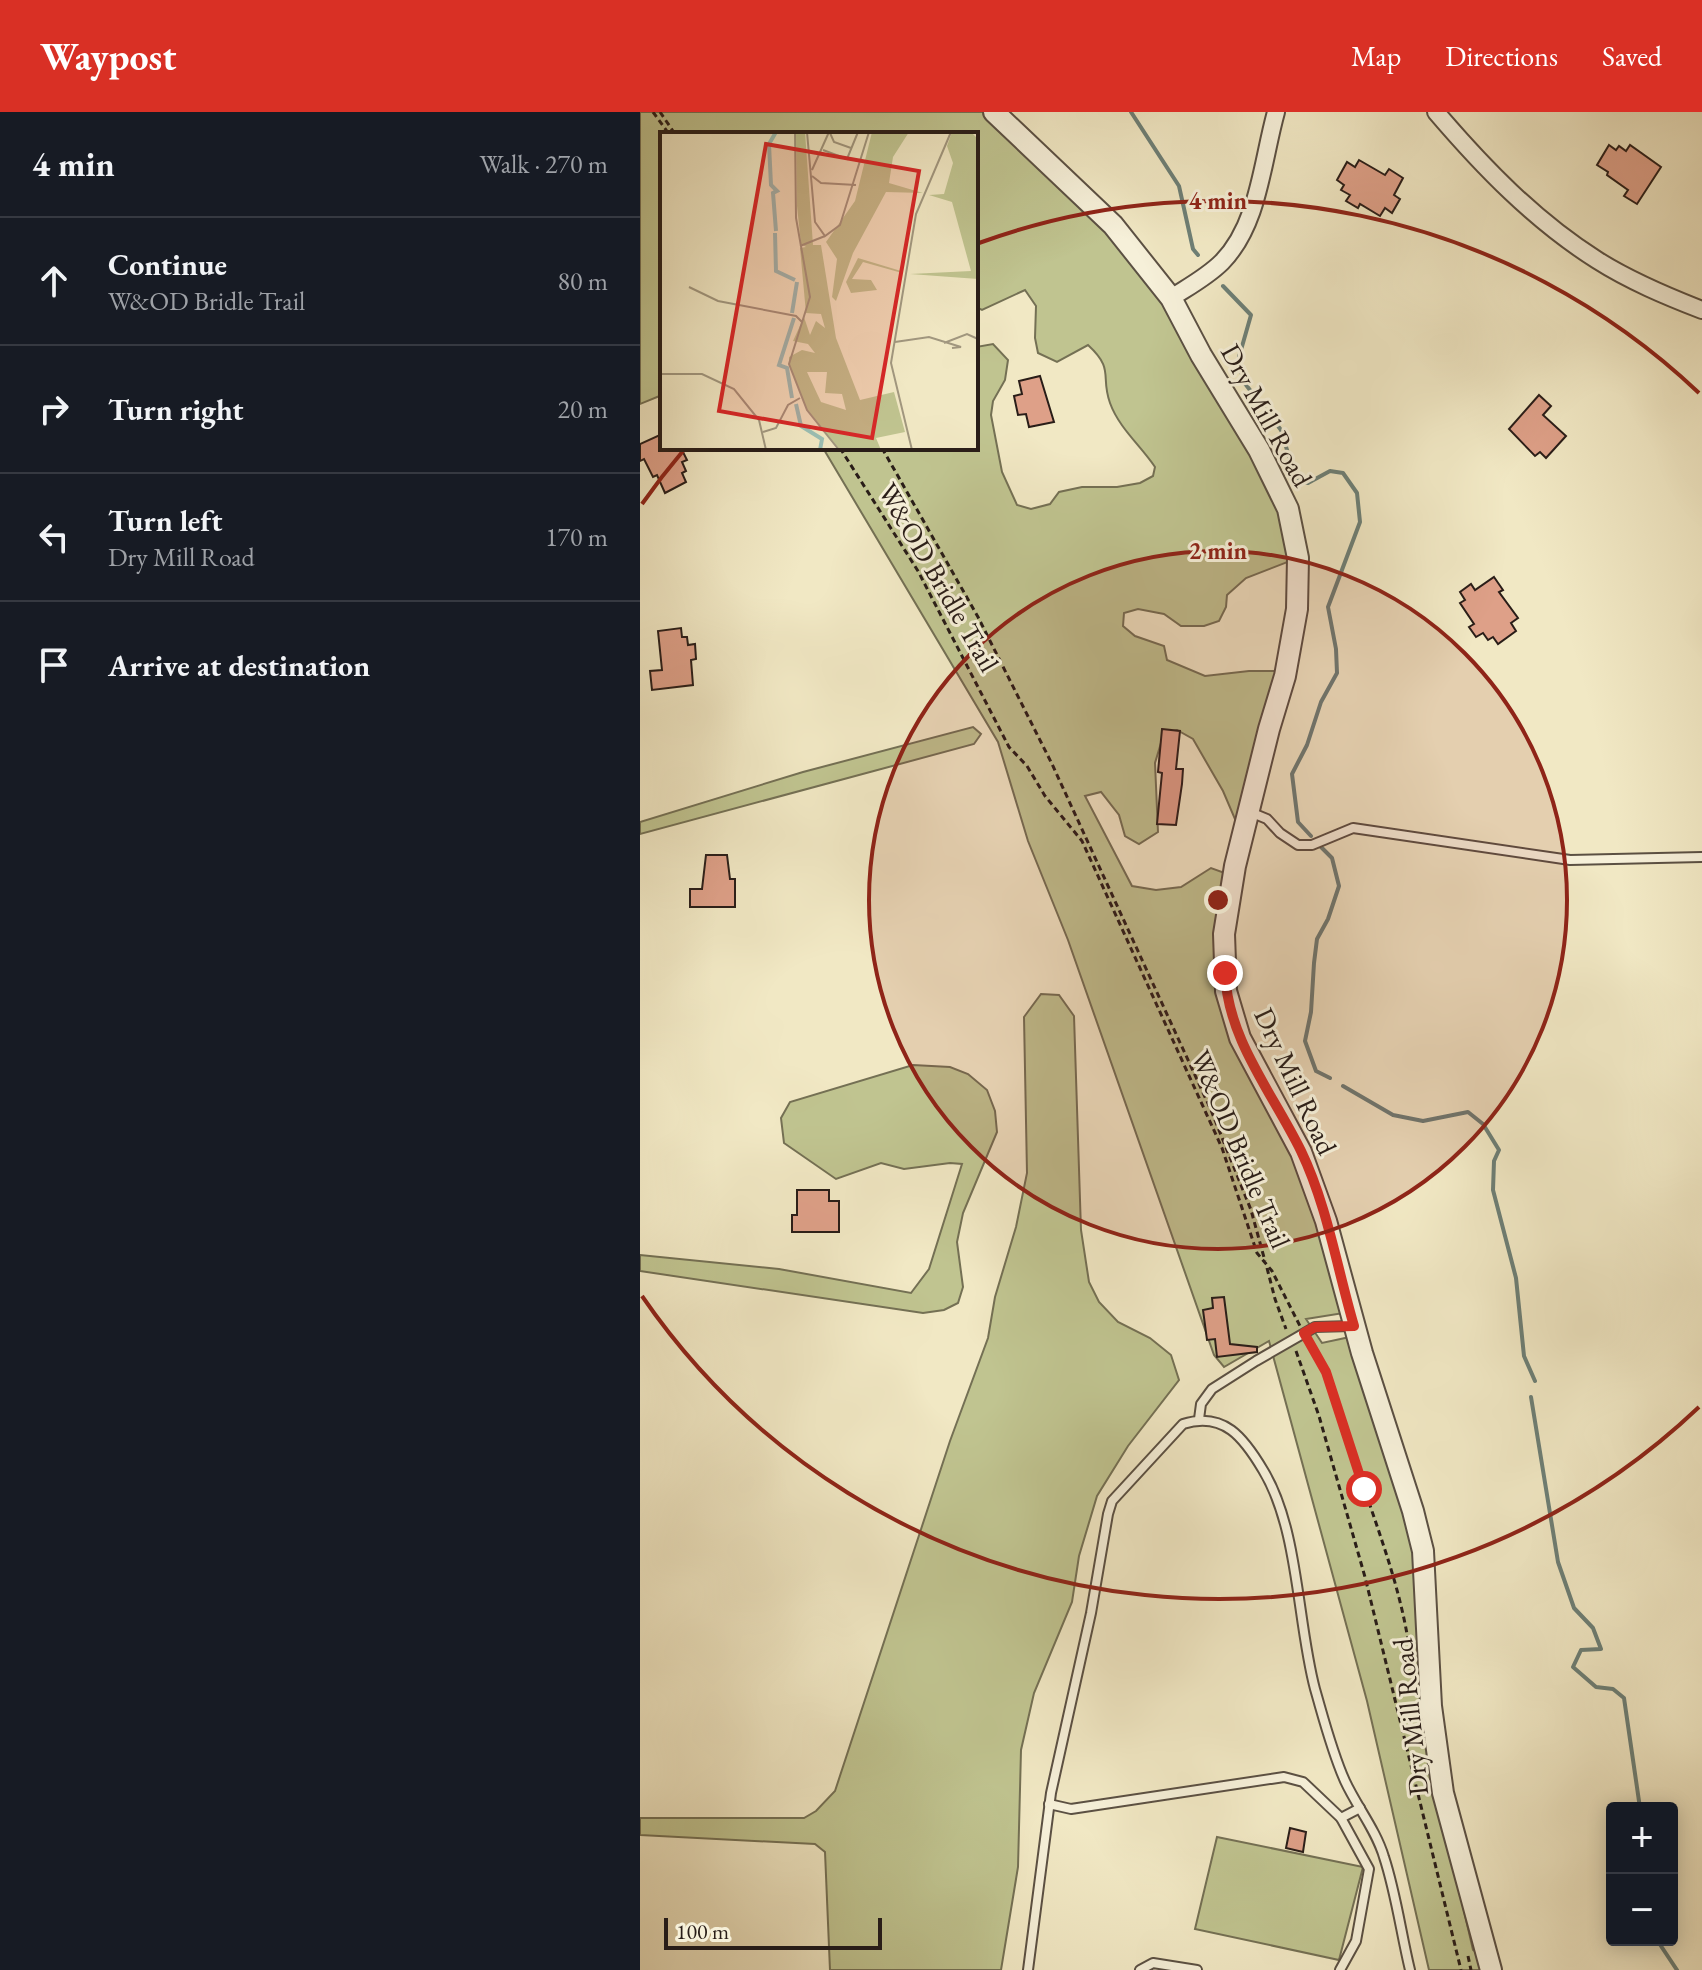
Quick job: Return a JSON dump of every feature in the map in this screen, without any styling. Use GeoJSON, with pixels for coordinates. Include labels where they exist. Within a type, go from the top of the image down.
{"type":"FeatureCollection","features":[{"type":"Feature","properties":{"kind":"street","name":"Dry Mill Road"},"geometry":{"type":"LineString","coordinates":[[994,112],[1113,225],[1171,298],[1201,355],[1259,450],[1288,509],[1298,558],[1297,609],[1285,676],[1235,866],[1224,934],[1226,991],[1240,1038],[1301,1152],[1326,1221],[1354,1326],[1413,1511],[1423,1551],[1431,1706],[1443,1793],[1491,1970]]}},
{"type":"Feature","properties":{"kind":"street"},"geometry":{"type":"LineString","coordinates":[[1171,298],[1221,263],[1243,233],[1251,213],[1276,112]]}},
{"type":"Feature","properties":{"kind":"street"},"geometry":{"type":"LineString","coordinates":[[1436,112],[1476,159],[1557,232],[1629,278],[1702,310]]}},
{"type":"Feature","properties":{"kind":"lane"},"geometry":{"type":"LineString","coordinates":[[1250,812],[1267,819],[1298,845],[1312,845],[1353,828],[1570,860],[1702,857]]}},
{"type":"Feature","properties":{"kind":"lane"},"geometry":{"type":"LineString","coordinates":[[1199,1419],[1201,1404],[1212,1389],[1304,1333],[1315,1327],[1354,1326]]}},
{"type":"Feature","properties":{"kind":"lane"},"geometry":{"type":"LineString","coordinates":[[1028,1970],[1049,1804],[1112,1501],[1183,1424],[1199,1419],[1213,1420],[1238,1437],[1265,1472],[1271,1487],[1290,1546],[1305,1649],[1315,1688],[1346,1782],[1385,1858],[1410,1970]]}},
{"type":"Feature","properties":{"kind":"lane"},"geometry":{"type":"LineString","coordinates":[[1049,1804],[1071,1809],[1284,1777],[1303,1782],[1341,1818],[1369,1869],[1356,1941],[1340,1970]]}},
{"type":"Feature","properties":{"kind":"lane"},"geometry":{"type":"LineString","coordinates":[[1341,1818],[1360,1808]]}},
{"type":"Feature","properties":{"kind":"lane"},"geometry":{"type":"LineString","coordinates":[[1140,1970],[1153,1963],[1197,1970]]}},
{"type":"Feature","properties":{"kind":"path"},"geometry":{"type":"LineString","coordinates":[[653,112],[673,132]]}},
{"type":"Feature","properties":{"kind":"path"},"geometry":{"type":"LineString","coordinates":[[660,112],[668,132]]}},
{"type":"Feature","properties":{"kind":"path","name":"W&OD Bridle Trail"},"geometry":{"type":"LineString","coordinates":[[841,450],[918,571],[1009,747],[1027,766],[1045,796],[1082,841],[1222,1148],[1257,1253],[1266,1263],[1326,1372],[1399,1589],[1411,1658]]}},
{"type":"Feature","properties":{"kind":"path"},"geometry":{"type":"LineString","coordinates":[[883,450],[978,617],[1052,764],[1206,1098],[1251,1210],[1275,1299],[1319,1416],[1368,1589],[1461,1970]]}},
{"type":"Feature","properties":{"kind":"path"},"geometry":{"type":"LineString","coordinates":[[1466,1945],[1471,1970]]}},
{"type":"Feature","properties":{"kind":"green space"},"geometry":{"type":"Polygon","coordinates":[[[640,112],[994,112],[1113,224],[1259,450],[1298,558],[1246,578],[1227,595],[1226,607],[1219,621],[1204,626],[1181,626],[1164,614],[1138,609],[1124,613],[1123,626],[1135,636],[1164,646],[1167,660],[1205,676],[1286,671],[1241,844],[1223,791],[1193,739],[1177,730],[1164,733],[1155,763],[1158,832],[1139,844],[1125,836],[1119,815],[1101,792],[1085,796],[1132,886],[1156,890],[1181,887],[1211,868],[1233,876],[1226,986],[1301,1152],[1350,1312],[1306,1319],[1322,1343],[1350,1337],[1407,1512],[1421,1587],[1427,1751],[1473,1950],[1482,1956],[1486,1970],[1429,1970],[1367,1701],[1269,1341],[1224,1367],[1214,1355],[1068,940],[1028,841],[998,742],[824,450],[978,450],[978,347],[993,344],[1008,360],[1005,380],[993,401],[991,415],[1002,472],[1017,505],[1031,509],[1050,504],[1059,492],[1082,487],[1117,487],[1140,483],[1153,476],[1155,467],[1114,412],[1107,393],[1104,367],[1088,345],[1057,362],[1038,353],[1036,306],[1025,290],[982,310],[978,308],[978,132],[660,132],[660,396],[640,404],[640,112]]]}},
{"type":"Feature","properties":{"kind":"green space"},"geometry":{"type":"Polygon","coordinates":[[[973,727],[981,734],[974,744],[640,834],[640,822],[803,772],[973,727]]]}},
{"type":"Feature","properties":{"kind":"green space"},"geometry":{"type":"Polygon","coordinates":[[[1041,994],[1059,995],[1074,1016],[1081,1230],[1089,1282],[1099,1302],[1118,1322],[1150,1338],[1171,1355],[1179,1380],[1128,1446],[1097,1496],[1079,1556],[1072,1602],[1034,1693],[1021,1750],[1018,1867],[1001,1970],[830,1970],[825,1852],[815,1844],[640,1835],[640,1818],[804,1818],[816,1811],[835,1791],[950,1441],[988,1338],[995,1297],[1016,1227],[1027,1173],[1024,1017],[1041,994]]]}},
{"type":"Feature","properties":{"kind":"green space"},"geometry":{"type":"Polygon","coordinates":[[[913,1065],[950,1067],[968,1074],[987,1090],[995,1111],[997,1132],[963,1213],[957,1242],[963,1287],[958,1303],[944,1310],[923,1313],[640,1271],[640,1255],[779,1269],[911,1293],[929,1269],[962,1164],[904,1169],[881,1163],[836,1179],[784,1143],[781,1118],[790,1102],[913,1065]]]}},
{"type":"Feature","properties":{"kind":"green space"},"geometry":{"type":"Polygon","coordinates":[[[1217,1837],[1363,1867],[1339,1960],[1195,1929],[1217,1837]]]}},
{"type":"Feature","properties":{"kind":"building"},"geometry":{"type":"Polygon","coordinates":[[[1609,145],[1626,151],[1630,145],[1661,167],[1637,204],[1624,196],[1628,190],[1597,165],[1609,145]]]}},
{"type":"Feature","properties":{"kind":"building"},"geometry":{"type":"Polygon","coordinates":[[[1359,160],[1385,175],[1389,169],[1403,178],[1394,195],[1400,199],[1392,213],[1385,208],[1380,216],[1360,204],[1358,208],[1346,201],[1350,195],[1341,190],[1344,185],[1337,180],[1347,162],[1355,167],[1359,160]]]}},
{"type":"Feature","properties":{"kind":"building"},"geometry":{"type":"Polygon","coordinates":[[[1040,376],[1054,422],[1029,427],[1026,414],[1018,415],[1014,396],[1022,394],[1019,381],[1040,376]]]}},
{"type":"Feature","properties":{"kind":"building"},"geometry":{"type":"Polygon","coordinates":[[[1539,395],[1551,406],[1543,415],[1566,436],[1546,458],[1540,452],[1535,456],[1509,429],[1539,395]]]}},
{"type":"Feature","properties":{"kind":"building"},"geometry":{"type":"Polygon","coordinates":[[[660,435],[660,450],[682,450],[687,460],[682,462],[686,482],[665,493],[657,475],[653,477],[644,459],[640,461],[640,444],[660,435]]]}},
{"type":"Feature","properties":{"kind":"building"},"geometry":{"type":"Polygon","coordinates":[[[1494,577],[1503,590],[1499,592],[1518,618],[1511,623],[1516,631],[1498,644],[1493,637],[1488,640],[1483,633],[1476,637],[1469,627],[1474,624],[1460,603],[1465,600],[1460,592],[1471,584],[1475,590],[1494,577]]]}},
{"type":"Feature","properties":{"kind":"building"},"geometry":{"type":"Polygon","coordinates":[[[681,628],[682,637],[687,637],[688,645],[695,644],[696,659],[691,660],[693,685],[652,690],[650,671],[662,670],[658,631],[681,628]]]}},
{"type":"Feature","properties":{"kind":"building"},"geometry":{"type":"Polygon","coordinates":[[[1162,729],[1180,731],[1176,769],[1183,769],[1176,825],[1157,824],[1162,729]]]}},
{"type":"Feature","properties":{"kind":"building"},"geometry":{"type":"Polygon","coordinates":[[[706,855],[727,855],[730,879],[735,879],[735,907],[690,907],[690,889],[702,889],[706,855]]]}},
{"type":"Feature","properties":{"kind":"building"},"geometry":{"type":"Polygon","coordinates":[[[797,1190],[829,1190],[829,1201],[839,1201],[839,1232],[792,1232],[792,1215],[797,1215],[797,1190]]]}},
{"type":"Feature","properties":{"kind":"building"},"geometry":{"type":"Polygon","coordinates":[[[1224,1297],[1230,1344],[1257,1347],[1257,1352],[1217,1357],[1215,1339],[1207,1340],[1203,1310],[1213,1308],[1212,1298],[1224,1297]]]}},
{"type":"Feature","properties":{"kind":"building"},"geometry":{"type":"Polygon","coordinates":[[[1290,1828],[1306,1832],[1303,1852],[1286,1848],[1290,1828]]]}},
{"type":"Feature","properties":{"kind":"waterway"},"geometry":{"type":"LineString","coordinates":[[1131,112],[1179,186],[1193,249],[1198,255]]}},
{"type":"Feature","properties":{"kind":"waterway"},"geometry":{"type":"LineString","coordinates":[[1223,286],[1251,315],[1239,357],[1243,381],[1281,430],[1296,480],[1308,483],[1330,471],[1343,473],[1357,493],[1360,522],[1328,607],[1337,673],[1321,702],[1307,745],[1292,774],[1298,822],[1311,836]]}},
{"type":"Feature","properties":{"kind":"waterway"},"geometry":{"type":"LineString","coordinates":[[1321,847],[1332,858],[1339,886],[1328,919],[1317,939],[1311,1012],[1305,1041],[1316,1071],[1330,1078]]}},
{"type":"Feature","properties":{"kind":"waterway"},"geometry":{"type":"LineString","coordinates":[[1343,1086],[1393,1115],[1423,1121],[1468,1112],[1483,1124],[1499,1150],[1494,1161],[1493,1190],[1516,1278],[1524,1356],[1535,1381]]}},
{"type":"Feature","properties":{"kind":"waterway"},"geometry":{"type":"LineString","coordinates":[[1531,1397],[1558,1562],[1574,1608],[1593,1628],[1601,1649],[1581,1650],[1573,1667],[1596,1687],[1613,1689],[1624,1698],[1639,1802]]}},
{"type":"Feature","properties":{"kind":"waterway"},"geometry":{"type":"LineString","coordinates":[[1661,1946],[1677,1970]]}},
{"type":"Feature","properties":{"kind":"route"},"geometry":{"type":"LineString","coordinates":[[1225,973],[1226,991],[1240,1038],[1301,1152],[1326,1221],[1354,1326],[1315,1327],[1304,1333],[1326,1372],[1364,1489]]}}]}
